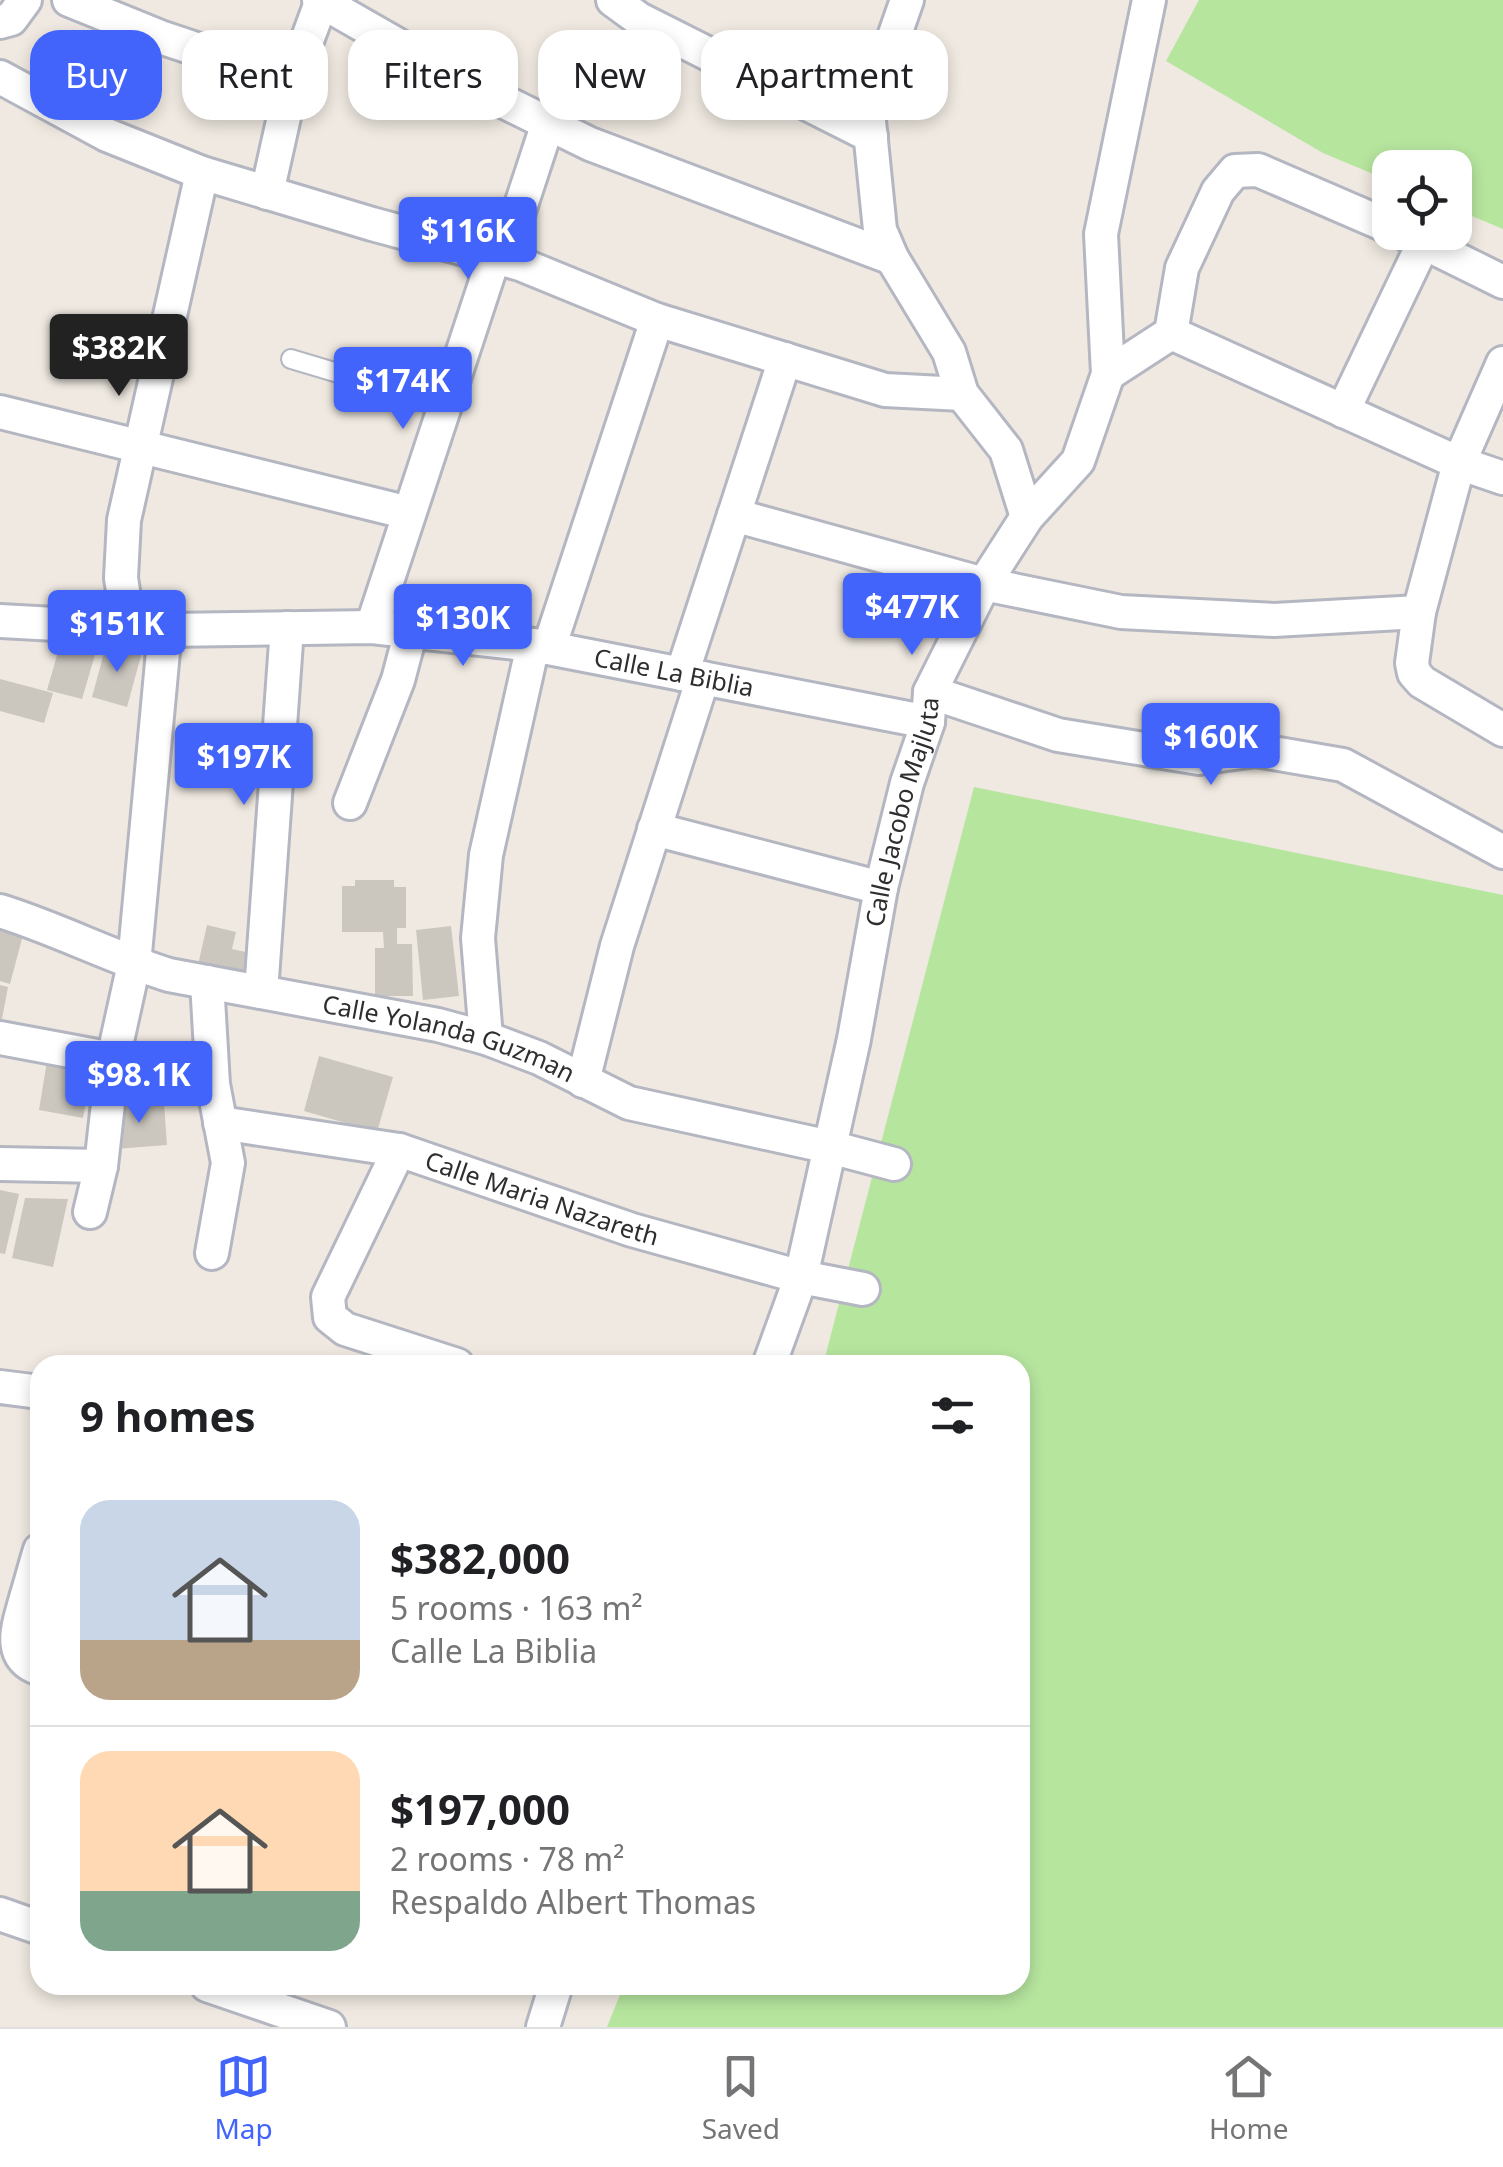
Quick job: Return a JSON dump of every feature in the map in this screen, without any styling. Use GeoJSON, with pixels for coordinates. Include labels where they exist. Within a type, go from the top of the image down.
{"type":"FeatureCollection","features":[{"type":"Feature","properties":{"kind":"street"},"geometry":{"type":"LineString","coordinates":[[0,22],[11,18],[26,0]]}},
{"type":"Feature","properties":{"kind":"street"},"geometry":{"type":"LineString","coordinates":[[69,0],[182,44]]}},
{"type":"Feature","properties":{"kind":"street"},"geometry":{"type":"LineString","coordinates":[[310,30],[321,0],[450,75],[590,144],[892,258]]}},
{"type":"Feature","properties":{"kind":"street"},"geometry":{"type":"LineString","coordinates":[[613,0],[639,19],[871,136]]}},
{"type":"Feature","properties":{"kind":"street","name":"Calle Jacobo Majluta"},"geometry":{"type":"LineString","coordinates":[[773,1355],[801,1276],[854,1039],[881,888],[929,707],[984,584],[1026,517],[1078,461],[1108,374],[1101,234],[1149,0]]}},
{"type":"Feature","properties":{"kind":"street"},"geometry":{"type":"LineString","coordinates":[[899,2],[868,110],[880,230],[892,258],[948,352],[962,394],[1006,450],[1026,517]]}},
{"type":"Feature","properties":{"kind":"street"},"geometry":{"type":"LineString","coordinates":[[0,78],[107,135],[202,173],[520,264],[658,320],[884,390],[962,394]]}},
{"type":"Feature","properties":{"kind":"street"},"geometry":{"type":"LineString","coordinates":[[268,193],[284,120]]}},
{"type":"Feature","properties":{"kind":"street"},"geometry":{"type":"LineString","coordinates":[[372,626],[445,404],[548,123]]}},
{"type":"Feature","properties":{"kind":"street"},"geometry":{"type":"LineString","coordinates":[[1108,374],[1171,334],[1182,268],[1218,191],[1235,171],[1258,170],[1372,219]]}},
{"type":"Feature","properties":{"kind":"street"},"geometry":{"type":"LineString","coordinates":[[130,629],[121,578],[124,520],[202,173]]}},
{"type":"Feature","properties":{"kind":"street"},"geometry":{"type":"LineString","coordinates":[[1343,411],[1408,250]]}},
{"type":"Feature","properties":{"kind":"street"},"geometry":{"type":"LineString","coordinates":[[1439,250],[1503,282]]}},
{"type":"Feature","properties":{"kind":"street"},"geometry":{"type":"LineString","coordinates":[[486,1038],[478,938],[486,855],[541,646],[658,320]]}},
{"type":"Feature","properties":{"kind":"street"},"geometry":{"type":"LineString","coordinates":[[1171,334],[1459,463],[1503,478]]}},
{"type":"Feature","properties":{"kind":"street"},"geometry":{"type":"LineString","coordinates":[[583,1081],[617,946],[654,829],[734,515],[785,359]]}},
{"type":"Feature","properties":{"kind":"street"},"geometry":{"type":"LineString","coordinates":[[1503,363],[1459,463],[1420,612],[1412,664],[1422,682],[1503,730]]}},
{"type":"Feature","properties":{"kind":"street"},"geometry":{"type":"LineString","coordinates":[[0,412],[409,513]]}},
{"type":"Feature","properties":{"kind":"street"},"geometry":{"type":"LineString","coordinates":[[734,515],[984,584],[1121,612],[1274,620],[1420,612]]}},
{"type":"Feature","properties":{"kind":"street","name":"Calle La Biblia"},"geometry":{"type":"LineString","coordinates":[[0,621],[165,630],[372,626],[541,646],[692,676],[929,707],[1058,735],[1200,758],[1256,750],[1343,765],[1503,852]]}},
{"type":"Feature","properties":{"kind":"street"},"geometry":{"type":"LineString","coordinates":[[260,992],[287,628]]}},
{"type":"Feature","properties":{"kind":"street"},"geometry":{"type":"LineString","coordinates":[[90,1212],[101,1166],[113,1059],[134,964],[165,630]]}},
{"type":"Feature","properties":{"kind":"street"},"geometry":{"type":"LineString","coordinates":[[350,802],[398,680],[411,631]]}},
{"type":"Feature","properties":{"kind":"street"},"geometry":{"type":"LineString","coordinates":[[654,829],[881,888]]}},
{"type":"Feature","properties":{"kind":"street","name":"Calle Yolanda Guzman"},"geometry":{"type":"LineString","coordinates":[[0,912],[169,975],[438,1025],[539,1058],[630,1103],[830,1146],[894,1164]]}},
{"type":"Feature","properties":{"kind":"street"},"geometry":{"type":"LineString","coordinates":[[207,982],[213,1084],[228,1163],[212,1253]]}},
{"type":"Feature","properties":{"kind":"street"},"geometry":{"type":"LineString","coordinates":[[0,1038],[113,1059]]}},
{"type":"Feature","properties":{"kind":"street","name":"Calle Maria Nazareth"},"geometry":{"type":"LineString","coordinates":[[220,1123],[399,1150],[632,1230],[863,1289]]}},
{"type":"Feature","properties":{"kind":"street"},"geometry":{"type":"LineString","coordinates":[[399,1150],[328,1298],[330,1317],[345,1329],[426,1355]]}},
{"type":"Feature","properties":{"kind":"street"},"geometry":{"type":"LineString","coordinates":[[0,1164],[101,1166]]}},
{"type":"Feature","properties":{"kind":"street"},"geometry":{"type":"LineString","coordinates":[[0,1387],[30,1391]]}},
{"type":"Feature","properties":{"kind":"street"},"geometry":{"type":"LineString","coordinates":[[30,1585],[16,1633],[19,1652],[30,1666]]}},
{"type":"Feature","properties":{"kind":"street"},"geometry":{"type":"LineString","coordinates":[[0,1914],[30,1924]]}},
{"type":"Feature","properties":{"kind":"street"},"geometry":{"type":"LineString","coordinates":[[236,1995],[329,2027]]}},
{"type":"Feature","properties":{"kind":"street"},"geometry":{"type":"LineString","coordinates":[[543,2027],[553,1995]]}},
{"type":"Feature","properties":{"kind":"lane"},"geometry":{"type":"LineString","coordinates":[[291,358],[445,404]]}},
{"type":"Feature","properties":{"kind":"green space"},"geometry":{"type":"Polygon","coordinates":[[[1199,0],[1503,0],[1503,229],[1472,216],[1472,150],[1372,150],[1372,173],[1323,153],[1166,61],[1199,0]]]}},
{"type":"Feature","properties":{"kind":"green space"},"geometry":{"type":"Polygon","coordinates":[[[974,787],[1503,895],[1503,2027],[607,2027],[620,1995],[1030,1995],[1030,1355],[826,1355],[974,787]]]}},
{"type":"Feature","properties":{"kind":"building"},"geometry":{"type":"Polygon","coordinates":[[[62,638],[97,648],[82,699],[47,690],[62,638]]]}},
{"type":"Feature","properties":{"kind":"building"},"geometry":{"type":"Polygon","coordinates":[[[107,642],[142,652],[127,707],[92,697],[107,642]]]}},
{"type":"Feature","properties":{"kind":"building"},"geometry":{"type":"Polygon","coordinates":[[[0,679],[53,693],[44,723],[0,711],[0,679]]]}},
{"type":"Feature","properties":{"kind":"building"},"geometry":{"type":"Polygon","coordinates":[[[355,880],[394,880],[394,887],[406,887],[406,928],[397,928],[397,944],[412,944],[413,996],[375,996],[375,948],[384,948],[383,932],[342,932],[342,886],[355,886],[355,880]]]}},
{"type":"Feature","properties":{"kind":"building"},"geometry":{"type":"Polygon","coordinates":[[[207,925],[236,932],[232,949],[250,953],[243,985],[196,974],[207,925]]]}},
{"type":"Feature","properties":{"kind":"building"},"geometry":{"type":"Polygon","coordinates":[[[451,926],[459,996],[423,1000],[416,930],[451,926]]]}},
{"type":"Feature","properties":{"kind":"building"},"geometry":{"type":"Polygon","coordinates":[[[0,929],[23,935],[10,984],[0,981],[0,929]]]}},
{"type":"Feature","properties":{"kind":"building"},"geometry":{"type":"Polygon","coordinates":[[[0,985],[8,987],[2,1019],[0,1019],[0,985]]]}},
{"type":"Feature","properties":{"kind":"building"},"geometry":{"type":"Polygon","coordinates":[[[319,1056],[393,1077],[377,1132],[304,1111],[319,1056]]]}},
{"type":"Feature","properties":{"kind":"building"},"geometry":{"type":"Polygon","coordinates":[[[47,1061],[92,1069],[83,1118],[39,1110],[47,1061]]]}},
{"type":"Feature","properties":{"kind":"building"},"geometry":{"type":"Polygon","coordinates":[[[164,1103],[167,1145],[115,1149],[111,1107],[164,1103]]]}},
{"type":"Feature","properties":{"kind":"building"},"geometry":{"type":"Polygon","coordinates":[[[0,1190],[19,1194],[5,1254],[0,1253],[0,1190]]]}},
{"type":"Feature","properties":{"kind":"building"},"geometry":{"type":"Polygon","coordinates":[[[25,1198],[68,1199],[53,1267],[12,1258],[25,1198]]]}}]}
